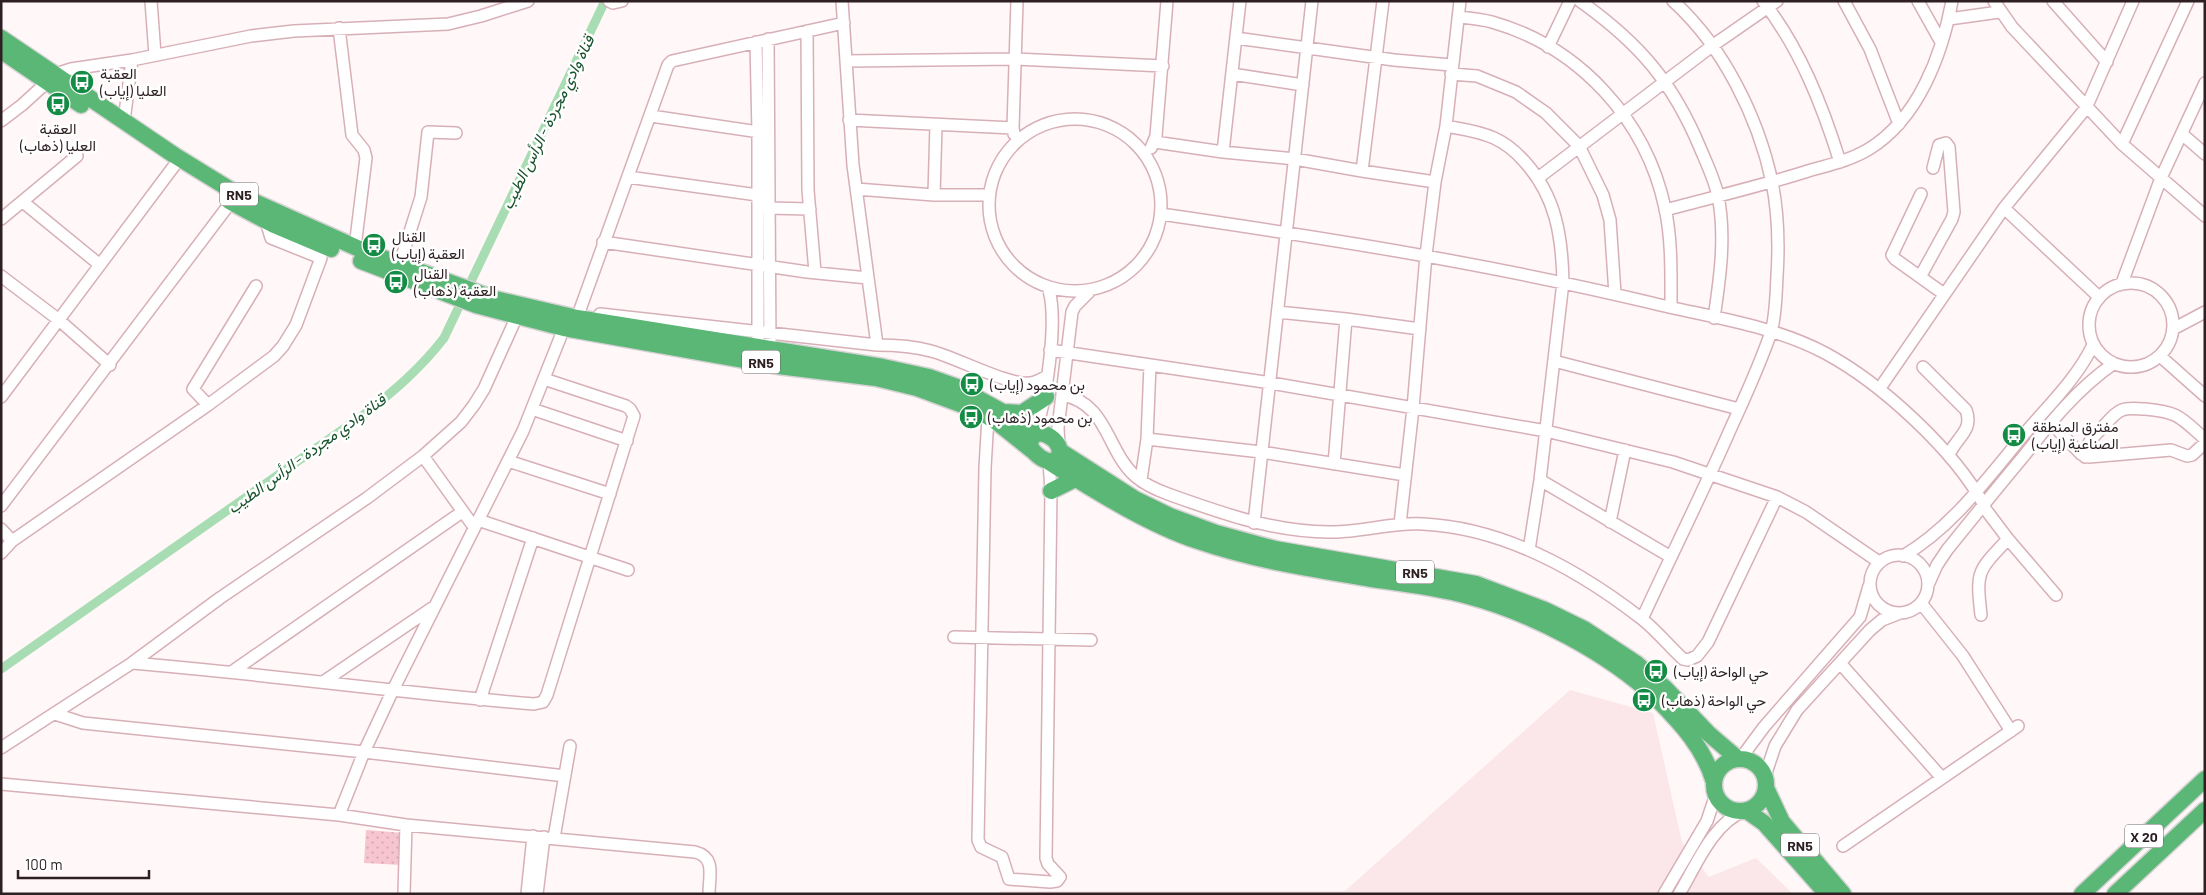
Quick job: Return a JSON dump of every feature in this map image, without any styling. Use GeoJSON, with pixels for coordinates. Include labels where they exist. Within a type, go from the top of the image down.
{"type":"FeatureCollection","features":[{"type":"Feature","properties":{"kind":"highway","name":"RN5"},"geometry":{"type":"LineString","coordinates":[[1,38],[51,78],[174,166],[231,202],[266,221],[345,255],[440,285],[517,316],[574,319],[764,340],[929,377],[972,394],[1034,442],[1040,433],[1048,436],[1056,453],[1077,478],[1147,519],[1196,541],[1284,563],[1469,596],[1549,626],[1635,680],[1652,695],[1689,733],[1703,752],[1709,765],[1715,788],[1727,808],[1745,811],[1764,823],[1827,894]]}},
{"type":"Feature","properties":{"kind":"highway","name":"RN5"},"geometry":{"type":"LineString","coordinates":[[1,51],[124,121],[239,195],[355,247],[400,263],[440,285]]}},
{"type":"Feature","properties":{"kind":"highway","name":"RN5"},"geometry":{"type":"LineString","coordinates":[[478,299],[528,308],[778,366],[876,378],[929,391],[996,414]]}},
{"type":"Feature","properties":{"kind":"highway"},"geometry":{"type":"LineString","coordinates":[[996,414],[1022,413],[1046,397]]}},
{"type":"Feature","properties":{"kind":"highway","name":"RN5"},"geometry":{"type":"LineString","coordinates":[[1056,453],[1136,499],[1183,522],[1275,549],[1476,584],[1545,610],[1584,629],[1637,664],[1665,688],[1709,734],[1739,758],[1756,763],[1782,822],[1843,894]]}},
{"type":"Feature","properties":{"kind":"highway"},"geometry":{"type":"LineString","coordinates":[[1051,491],[1077,478]]}},
{"type":"Feature","properties":{"kind":"highway"},"geometry":{"type":"LineString","coordinates":[[1715,788],[1721,766],[1739,758]]}},
{"type":"Feature","properties":{"kind":"highway","name":"X 20"},"geometry":{"type":"LineString","coordinates":[[2082,894],[2205,779]]}},
{"type":"Feature","properties":{"kind":"highway"},"geometry":{"type":"LineString","coordinates":[[1745,811],[1762,801],[1766,783]]}},
{"type":"Feature","properties":{"kind":"highway","name":"X 20"},"geometry":{"type":"LineString","coordinates":[[2115,894],[2205,810]]}},
{"type":"Feature","properties":{"kind":"street"},"geometry":{"type":"LineString","coordinates":[[151,1],[155,55]]}},
{"type":"Feature","properties":{"kind":"street"},"geometry":{"type":"LineString","coordinates":[[1,121],[51,78],[71,69],[132,60],[251,36],[339,28],[448,24],[528,1]]}},
{"type":"Feature","properties":{"kind":"street"},"geometry":{"type":"LineString","coordinates":[[842,1],[856,189],[877,345]]}},
{"type":"Feature","properties":{"kind":"street"},"geometry":{"type":"LineString","coordinates":[[1016,140],[1013,128],[1017,1]]}},
{"type":"Feature","properties":{"kind":"street"},"geometry":{"type":"LineString","coordinates":[[1145,155],[1155,142],[1167,1]]}},
{"type":"Feature","properties":{"kind":"street"},"geometry":{"type":"LineString","coordinates":[[1223,152],[1240,1]]}},
{"type":"Feature","properties":{"kind":"street"},"geometry":{"type":"LineString","coordinates":[[1254,523],[1312,1]]}},
{"type":"Feature","properties":{"kind":"street"},"geometry":{"type":"LineString","coordinates":[[1362,171],[1378,57],[1383,1]]}},
{"type":"Feature","properties":{"kind":"street"},"geometry":{"type":"LineString","coordinates":[[1400,524],[1404,475],[1414,408],[1426,255],[1435,182],[1446,126],[1460,1]]}},
{"type":"Feature","properties":{"kind":"street"},"geometry":{"type":"LineString","coordinates":[[1548,47],[1570,1]]}},
{"type":"Feature","properties":{"kind":"street"},"geometry":{"type":"LineString","coordinates":[[1580,1],[1628,40],[1666,81],[1695,134],[1718,196],[1722,270],[1714,318]]}},
{"type":"Feature","properties":{"kind":"street"},"geometry":{"type":"LineString","coordinates":[[1642,619],[1740,409],[1771,331],[1779,248],[1772,183],[1762,142],[1731,76],[1712,46],[1673,1]]}},
{"type":"Feature","properties":{"kind":"street"},"geometry":{"type":"LineString","coordinates":[[1844,1],[1870,50],[1899,124]]}},
{"type":"Feature","properties":{"kind":"street"},"geometry":{"type":"LineString","coordinates":[[1918,1],[1941,42]]}},
{"type":"Feature","properties":{"kind":"street"},"geometry":{"type":"LineString","coordinates":[[1666,210],[1772,183],[1840,162],[1869,149],[1899,124],[1925,85],[1949,19],[1952,1]]}},
{"type":"Feature","properties":{"kind":"street"},"geometry":{"type":"LineString","coordinates":[[2053,1],[2106,62]]}},
{"type":"Feature","properties":{"kind":"street"},"geometry":{"type":"LineString","coordinates":[[1880,388],[2004,208],[2086,108],[2133,1]]}},
{"type":"Feature","properties":{"kind":"street"},"geometry":{"type":"LineString","coordinates":[[2122,144],[2188,1]]}},
{"type":"Feature","properties":{"kind":"street"},"geometry":{"type":"LineString","coordinates":[[1538,178],[1770,3],[1807,72],[1830,130],[1840,162]]}},
{"type":"Feature","properties":{"kind":"street"},"geometry":{"type":"LineString","coordinates":[[1949,19],[1996,6],[2086,108],[2122,144],[2205,216]]}},
{"type":"Feature","properties":{"kind":"street"},"geometry":{"type":"LineString","coordinates":[[1458,17],[1490,22],[1506,27],[1566,56],[1624,112],[1639,138],[1655,175],[1666,210],[1670,250],[1671,307]]}},
{"type":"Feature","properties":{"kind":"street"},"geometry":{"type":"LineString","coordinates":[[339,816],[364,752],[392,692],[508,462],[544,379],[574,319],[651,116],[668,65],[672,60],[844,23]]}},
{"type":"Feature","properties":{"kind":"street"},"geometry":{"type":"LineString","coordinates":[[339,28],[352,135],[364,150],[366,158],[355,247]]}},
{"type":"Feature","properties":{"kind":"street"},"geometry":{"type":"LineString","coordinates":[[806,31],[807,138],[814,272]]}},
{"type":"Feature","properties":{"kind":"street"},"geometry":{"type":"LineString","coordinates":[[1236,38],[1451,69],[1477,76],[1516,92],[1546,113],[1579,146],[1603,195],[1610,220],[1615,294]]}},
{"type":"Feature","properties":{"kind":"street"},"geometry":{"type":"LineString","coordinates":[[768,39],[763,196],[764,340],[916,347],[960,360],[999,377],[1026,384],[1047,376]]}},
{"type":"Feature","properties":{"kind":"street"},"geometry":{"type":"LineString","coordinates":[[756,42],[764,133]]}},
{"type":"Feature","properties":{"kind":"street"},"geometry":{"type":"LineString","coordinates":[[846,61],[1015,59],[1162,66]]}},
{"type":"Feature","properties":{"kind":"street"},"geometry":{"type":"LineString","coordinates":[[124,121],[132,60]]}},
{"type":"Feature","properties":{"kind":"street"},"geometry":{"type":"LineString","coordinates":[[1232,74],[1303,85]]}},
{"type":"Feature","properties":{"kind":"street"},"geometry":{"type":"LineString","coordinates":[[2122,283],[2160,178],[2204,89]]}},
{"type":"Feature","properties":{"kind":"street"},"geometry":{"type":"LineString","coordinates":[[651,116],[764,133]]}},
{"type":"Feature","properties":{"kind":"street"},"geometry":{"type":"LineString","coordinates":[[996,414],[984,468],[978,844],[1002,857],[1009,879],[1050,882],[1057,881],[1060,877],[1048,864],[1046,858],[1051,491],[1072,312],[1074,306],[1089,292],[1126,275],[1140,260],[1154,238],[1161,214],[1161,192],[1152,165],[1145,155],[1124,134],[1112,126],[1081,119],[1059,120],[1040,125],[1016,140],[999,162],[990,181],[991,228],[1000,249],[1015,267],[1039,284],[1049,290],[1061,293],[1089,292]]}},
{"type":"Feature","properties":{"kind":"street"},"geometry":{"type":"LineString","coordinates":[[850,120],[1013,128]]}},
{"type":"Feature","properties":{"kind":"street"},"geometry":{"type":"LineString","coordinates":[[934,195],[936,125]]}},
{"type":"Feature","properties":{"kind":"street"},"geometry":{"type":"LineString","coordinates":[[1446,126],[1471,130],[1496,139],[1520,157],[1538,178],[1550,199],[1559,230],[1563,282],[1530,550]]}},
{"type":"Feature","properties":{"kind":"street"},"geometry":{"type":"LineString","coordinates":[[400,263],[421,197],[428,132],[456,133]]}},
{"type":"Feature","properties":{"kind":"street"},"geometry":{"type":"LineString","coordinates":[[2182,134],[2205,154]]}},
{"type":"Feature","properties":{"kind":"street"},"geometry":{"type":"LineString","coordinates":[[1155,142],[1223,152],[1295,158],[1435,182]]}},
{"type":"Feature","properties":{"kind":"street"},"geometry":{"type":"LineString","coordinates":[[1920,277],[1954,212],[1949,147],[1946,143],[1939,145],[1933,168]]}},
{"type":"Feature","properties":{"kind":"street"},"geometry":{"type":"LineString","coordinates":[[1,219],[77,156]]}},
{"type":"Feature","properties":{"kind":"street"},"geometry":{"type":"LineString","coordinates":[[1,397],[174,166]]}},
{"type":"Feature","properties":{"kind":"street"},"geometry":{"type":"LineString","coordinates":[[628,177],[763,196]]}},
{"type":"Feature","properties":{"kind":"street"},"geometry":{"type":"LineString","coordinates":[[856,189],[934,195],[989,195]]}},
{"type":"Feature","properties":{"kind":"street"},"geometry":{"type":"LineString","coordinates":[[1921,194],[1892,255],[1944,294]]}},
{"type":"Feature","properties":{"kind":"street"},"geometry":{"type":"LineString","coordinates":[[763,196],[768,208],[763,265]]}},
{"type":"Feature","properties":{"kind":"street"},"geometry":{"type":"LineString","coordinates":[[23,202],[100,265]]}},
{"type":"Feature","properties":{"kind":"street"},"geometry":{"type":"LineString","coordinates":[[1,506],[110,365],[231,202]]}},
{"type":"Feature","properties":{"kind":"street"},"geometry":{"type":"LineString","coordinates":[[768,208],[810,209]]}},
{"type":"Feature","properties":{"kind":"street"},"geometry":{"type":"LineString","coordinates":[[2004,208],[2099,297]]}},
{"type":"Feature","properties":{"kind":"street"},"geometry":{"type":"LineString","coordinates":[[1161,214],[1426,255],[1563,282],[1771,331],[1826,354],[1880,388],[1949,455],[2008,539],[2056,595]]}},
{"type":"Feature","properties":{"kind":"street"},"geometry":{"type":"LineString","coordinates":[[1,553],[12,541],[256,370],[283,346],[296,325],[321,258],[271,238],[266,221]]}},
{"type":"Feature","properties":{"kind":"street"},"geometry":{"type":"LineString","coordinates":[[603,242],[868,278]]}},
{"type":"Feature","properties":{"kind":"street"},"geometry":{"type":"LineString","coordinates":[[1,276],[60,320],[110,365]]}},
{"type":"Feature","properties":{"kind":"street"},"geometry":{"type":"LineString","coordinates":[[2122,283],[2138,283],[2153,288],[2165,299],[2172,313],[2174,329],[2169,344],[2160,356],[2147,365],[2132,368],[2113,364],[2099,353],[2093,345],[2089,328],[2091,312],[2099,297],[2109,288],[2122,283]]}},
{"type":"Feature","properties":{"kind":"street"},"geometry":{"type":"LineString","coordinates":[[208,405],[193,390],[256,286]]}},
{"type":"Feature","properties":{"kind":"street"},"geometry":{"type":"LineString","coordinates":[[1034,442],[1046,397],[1053,308],[1049,290]]}},
{"type":"Feature","properties":{"kind":"street"},"geometry":{"type":"LineString","coordinates":[[1278,312],[1420,329]]}},
{"type":"Feature","properties":{"kind":"street"},"geometry":{"type":"LineString","coordinates":[[2174,329],[2205,312]]}},
{"type":"Feature","properties":{"kind":"street"},"geometry":{"type":"LineString","coordinates":[[1,748],[132,663],[198,614],[359,503],[423,456],[461,422],[474,405],[484,389],[517,316]]}},
{"type":"Feature","properties":{"kind":"street"},"geometry":{"type":"LineString","coordinates":[[1334,464],[1346,319]]}},
{"type":"Feature","properties":{"kind":"street"},"geometry":{"type":"LineString","coordinates":[[1903,556],[1930,538],[1976,491],[2080,369],[2093,345]]}},
{"type":"Feature","properties":{"kind":"street"},"geometry":{"type":"LineString","coordinates":[[1050,350],[1270,383],[1546,431],[1674,462],[1777,497],[1806,512],[1879,562]]}},
{"type":"Feature","properties":{"kind":"street"},"geometry":{"type":"LineString","coordinates":[[2160,356],[2205,396]]}},
{"type":"Feature","properties":{"kind":"street"},"geometry":{"type":"LineString","coordinates":[[1554,361],[1740,409]]}},
{"type":"Feature","properties":{"kind":"street"},"geometry":{"type":"LineString","coordinates":[[1766,783],[1771,756],[1783,730],[1797,710],[1875,625],[1914,609],[1921,603],[1937,565],[1947,550],[2051,423],[2088,382],[2113,364]]}},
{"type":"Feature","properties":{"kind":"street"},"geometry":{"type":"LineString","coordinates":[[1141,480],[1147,439],[1150,365]]}},
{"type":"Feature","properties":{"kind":"street"},"geometry":{"type":"LineString","coordinates":[[1923,367],[1966,410],[1970,419],[1967,429],[1953,444],[1949,455]]}},
{"type":"Feature","properties":{"kind":"street"},"geometry":{"type":"LineString","coordinates":[[132,663],[233,671],[392,692],[540,704],[545,699],[588,556],[634,419],[630,409],[544,379]]}},
{"type":"Feature","properties":{"kind":"street"},"geometry":{"type":"LineString","coordinates":[[1062,394],[1080,399],[1096,414],[1133,474],[1165,493],[1254,523],[1299,531],[1333,532],[1400,524],[1423,524],[1502,538],[1530,550],[1600,590],[1642,619],[1683,659],[1688,660],[1697,656],[1708,642],[1777,497]]}},
{"type":"Feature","properties":{"kind":"street"},"geometry":{"type":"LineString","coordinates":[[2051,423],[2085,457],[2172,450],[2187,456],[2192,455],[2205,441],[2181,417],[2168,411],[2128,408],[2121,410],[2112,417],[2089,442],[2086,447],[2085,457]]}},
{"type":"Feature","properties":{"kind":"street"},"geometry":{"type":"LineString","coordinates":[[532,409],[627,441]]}},
{"type":"Feature","properties":{"kind":"street"},"geometry":{"type":"LineString","coordinates":[[1147,439],[1261,452],[1404,475]]}},
{"type":"Feature","properties":{"kind":"street"},"geometry":{"type":"LineString","coordinates":[[1610,522],[1625,450]]}},
{"type":"Feature","properties":{"kind":"street"},"geometry":{"type":"LineString","coordinates":[[423,456],[462,512],[476,524],[533,538],[628,570]]}},
{"type":"Feature","properties":{"kind":"street"},"geometry":{"type":"LineString","coordinates":[[508,462],[610,494]]}},
{"type":"Feature","properties":{"kind":"street"},"geometry":{"type":"LineString","coordinates":[[1540,480],[1671,558]]}},
{"type":"Feature","properties":{"kind":"street"},"geometry":{"type":"LineString","coordinates":[[233,671],[462,512]]}},
{"type":"Feature","properties":{"kind":"street"},"geometry":{"type":"LineString","coordinates":[[1,529],[12,541]]}},
{"type":"Feature","properties":{"kind":"street"},"geometry":{"type":"LineString","coordinates":[[480,700],[533,538]]}},
{"type":"Feature","properties":{"kind":"street"},"geometry":{"type":"LineString","coordinates":[[1980,615],[1978,577],[1981,569],[2008,539]]}},
{"type":"Feature","properties":{"kind":"street"},"geometry":{"type":"LineString","coordinates":[[1739,758],[1860,617],[1870,586],[1870,578],[1879,562],[1892,556],[1912,558],[1921,566],[1926,575],[1928,585]]}},
{"type":"Feature","properties":{"kind":"street"},"geometry":{"type":"LineString","coordinates":[[1870,586],[1876,602],[1891,612],[1900,614]]}},
{"type":"Feature","properties":{"kind":"street"},"geometry":{"type":"LineString","coordinates":[[1843,846],[2014,728],[1964,656],[1921,603]]}},
{"type":"Feature","properties":{"kind":"street"},"geometry":{"type":"LineString","coordinates":[[323,682],[436,605]]}},
{"type":"Feature","properties":{"kind":"street"},"geometry":{"type":"LineString","coordinates":[[954,637],[1091,640]]}},
{"type":"Feature","properties":{"kind":"street"},"geometry":{"type":"LineString","coordinates":[[1840,663],[1942,778]]}},
{"type":"Feature","properties":{"kind":"street"},"geometry":{"type":"LineString","coordinates":[[55,714],[83,724],[364,752],[565,776]]}},
{"type":"Feature","properties":{"kind":"street"},"geometry":{"type":"LineString","coordinates":[[527,894],[565,776],[570,746]]}},
{"type":"Feature","properties":{"kind":"street"},"geometry":{"type":"LineString","coordinates":[[1,784],[339,816],[406,825],[704,854],[709,862],[709,894]]}},
{"type":"Feature","properties":{"kind":"street"},"geometry":{"type":"LineString","coordinates":[[1664,894],[1707,821],[1715,788]]}},
{"type":"Feature","properties":{"kind":"street"},"geometry":{"type":"LineString","coordinates":[[1679,894],[1716,834],[1733,816],[1745,811]]}},
{"type":"Feature","properties":{"kind":"street"},"geometry":{"type":"LineString","coordinates":[[404,894],[406,825]]}},
{"type":"Feature","properties":{"kind":"street"},"geometry":{"type":"LineString","coordinates":[[537,894],[544,837]]}},
{"type":"Feature","properties":{"kind":"shaded area"},"geometry":{"type":"Polygon","coordinates":[[[1570,690],[1653,713],[1682,842],[1709,877],[1756,858],[1793,894],[999,894],[1000,891],[1345,891],[1570,690]]]}},
{"type":"Feature","properties":{"kind":"shaded area"},"geometry":{"type":"Polygon","coordinates":[[[366,830],[403,833],[401,865],[364,863],[366,830]]]}},
{"type":"Feature","properties":{"kind":"waterway","name":"قناة وادي مجردة - الرأس الطيب"},"geometry":{"type":"LineString","coordinates":[[1,669],[362,416],[416,370],[444,338],[605,1]]}},
{"type":"Feature","properties":{"kind":"place","name":"العقبة العليا (إياب)"},"geometry":{"type":"Point","coordinates":[82,82]}},
{"type":"Feature","properties":{"kind":"place","name":"العقبة العليا (ذهاب)"},"geometry":{"type":"Point","coordinates":[58,104]}},
{"type":"Feature","properties":{"kind":"place","name":"القنال العقبة (إياب)"},"geometry":{"type":"Point","coordinates":[374,245]}},
{"type":"Feature","properties":{"kind":"place","name":"القنال العقبة (ذهاب)"},"geometry":{"type":"Point","coordinates":[396,282]}},
{"type":"Feature","properties":{"kind":"place","name":"بن محمود (إياب)"},"geometry":{"type":"Point","coordinates":[972,384]}},
{"type":"Feature","properties":{"kind":"place","name":"بن محمود (ذهاب)"},"geometry":{"type":"Point","coordinates":[971,417]}},
{"type":"Feature","properties":{"kind":"place","name":"مفترق المنطقة الصناعية (إياب)"},"geometry":{"type":"Point","coordinates":[2014,435]}},
{"type":"Feature","properties":{"kind":"place","name":"حي الواحة (إياب)"},"geometry":{"type":"Point","coordinates":[1656,671]}},
{"type":"Feature","properties":{"kind":"place","name":"حي الواحة (ذهاب)"},"geometry":{"type":"Point","coordinates":[1644,700]}}]}
